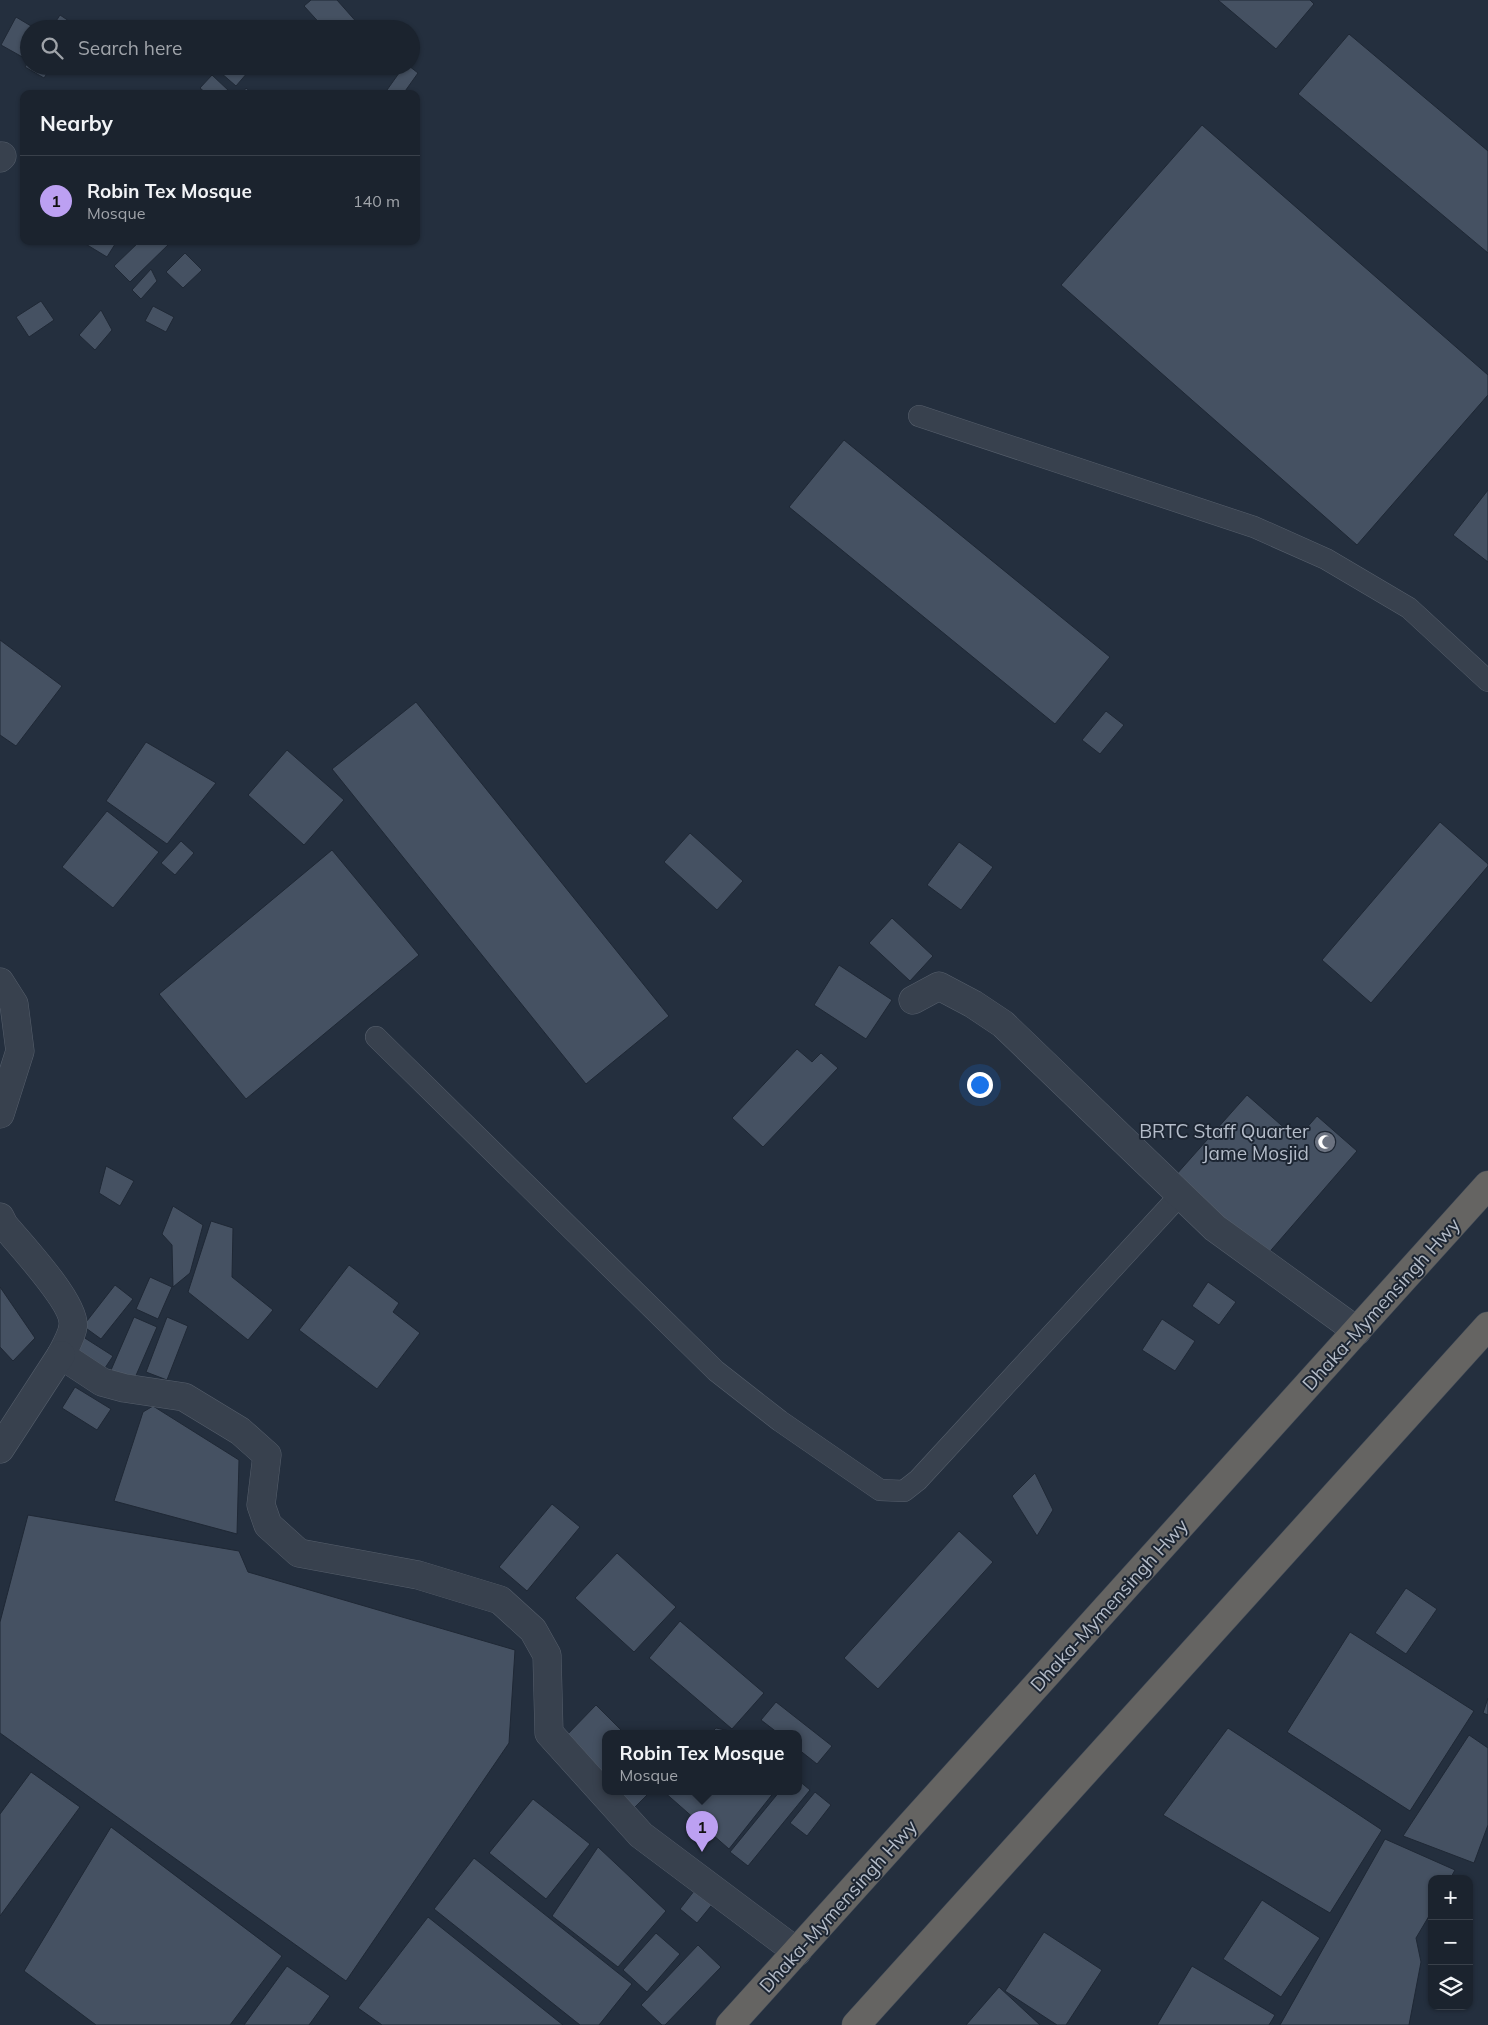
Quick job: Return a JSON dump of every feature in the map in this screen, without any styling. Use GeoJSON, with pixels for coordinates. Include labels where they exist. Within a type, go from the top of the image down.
{"type":"FeatureCollection","features":[{"type":"Feature","properties":{"kind":"highway","name":"Dhaka-Mymensingh Hwy"},"geometry":{"type":"LineString","coordinates":[[730,2025],[1488,1185]]}},
{"type":"Feature","properties":{"kind":"highway"},"geometry":{"type":"LineString","coordinates":[[856,2025],[1488,1326]]}},
{"type":"Feature","properties":{"kind":"street"},"geometry":{"type":"LineString","coordinates":[[0,982],[14,1004],[20,1052],[0,1114]]}},
{"type":"Feature","properties":{"kind":"street"},"geometry":{"type":"LineString","coordinates":[[913,1000],[939,986],[973,1004],[1004,1024],[1215,1228],[1357,1331]]}},
{"type":"Feature","properties":{"kind":"street"},"geometry":{"type":"LineString","coordinates":[[0,1217],[4,1225],[60,1293],[72,1316],[73,1327],[61,1355],[0,1449]]}},
{"type":"Feature","properties":{"kind":"street"},"geometry":{"type":"LineString","coordinates":[[61,1355],[102,1382],[124,1388],[184,1397],[240,1431],[267,1455],[261,1505],[268,1525],[299,1553],[418,1575],[500,1600],[533,1630],[547,1654],[549,1733],[602,1792]]}},
{"type":"Feature","properties":{"kind":"street"},"geometry":{"type":"LineString","coordinates":[[605,1795],[641,1835],[796,1952]]}},
{"type":"Feature","properties":{"kind":"lane"},"geometry":{"type":"LineString","coordinates":[[919,416],[1254,527],[1326,558],[1409,608],[1488,681]]}},
{"type":"Feature","properties":{"kind":"lane"},"geometry":{"type":"LineString","coordinates":[[376,1037],[716,1371],[780,1421],[880,1490],[904,1491],[918,1480],[1181,1194]]}},
{"type":"Feature","properties":{"kind":"building"},"geometry":{"type":"Polygon","coordinates":[[[311,0],[337,0],[355,20],[317,20],[304,6],[311,0]]]}},
{"type":"Feature","properties":{"kind":"building"},"geometry":{"type":"Polygon","coordinates":[[[1218,0],[1310,0],[1314,4],[1276,49],[1218,0]]]}},
{"type":"Feature","properties":{"kind":"building"},"geometry":{"type":"Polygon","coordinates":[[[60,15],[68,20],[57,20],[60,15]]]}},
{"type":"Feature","properties":{"kind":"building"},"geometry":{"type":"Polygon","coordinates":[[[16,17],[21,20],[20,56],[1,45],[16,17]]]}},
{"type":"Feature","properties":{"kind":"building"},"geometry":{"type":"Polygon","coordinates":[[[1349,34],[1488,151],[1488,253],[1298,94],[1349,34]]]}},
{"type":"Feature","properties":{"kind":"building"},"geometry":{"type":"Polygon","coordinates":[[[212,75],[228,90],[202,90],[200,88],[212,75]]]}},
{"type":"Feature","properties":{"kind":"building"},"geometry":{"type":"Polygon","coordinates":[[[223,75],[245,75],[236,86],[223,75]]]}},
{"type":"Feature","properties":{"kind":"building"},"geometry":{"type":"Polygon","coordinates":[[[398,75],[417,75],[406,90],[387,90],[398,75]]]}},
{"type":"Feature","properties":{"kind":"building"},"geometry":{"type":"Polygon","coordinates":[[[1202,125],[1488,375],[1488,395],[1357,545],[1061,285],[1202,125]]]}},
{"type":"Feature","properties":{"kind":"building"},"geometry":{"type":"Polygon","coordinates":[[[87,245],[114,245],[107,257],[87,245]]]}},
{"type":"Feature","properties":{"kind":"building"},"geometry":{"type":"Polygon","coordinates":[[[136,245],[168,245],[130,282],[114,266],[136,245]]]}},
{"type":"Feature","properties":{"kind":"building"},"geometry":{"type":"Polygon","coordinates":[[[185,253],[202,270],[183,288],[166,272],[185,253]]]}},
{"type":"Feature","properties":{"kind":"building"},"geometry":{"type":"Polygon","coordinates":[[[151,269],[157,281],[141,299],[132,290],[151,269]]]}},
{"type":"Feature","properties":{"kind":"building"},"geometry":{"type":"Polygon","coordinates":[[[41,301],[54,320],[29,337],[16,317],[41,301]]]}},
{"type":"Feature","properties":{"kind":"building"},"geometry":{"type":"Polygon","coordinates":[[[153,306],[174,317],[166,332],[145,321],[153,306]]]}},
{"type":"Feature","properties":{"kind":"building"},"geometry":{"type":"Polygon","coordinates":[[[101,310],[112,330],[95,350],[79,335],[101,310]]]}},
{"type":"Feature","properties":{"kind":"building"},"geometry":{"type":"Polygon","coordinates":[[[844,440],[1110,657],[1055,724],[789,507],[844,440]]]}},
{"type":"Feature","properties":{"kind":"building"},"geometry":{"type":"Polygon","coordinates":[[[1488,490],[1488,562],[1453,535],[1488,490]]]}},
{"type":"Feature","properties":{"kind":"building"},"geometry":{"type":"Polygon","coordinates":[[[0,640],[62,686],[16,746],[0,735],[0,640]]]}},
{"type":"Feature","properties":{"kind":"building"},"geometry":{"type":"Polygon","coordinates":[[[416,702],[669,1016],[586,1084],[332,769],[416,702]]]}},
{"type":"Feature","properties":{"kind":"building"},"geometry":{"type":"Polygon","coordinates":[[[1106,711],[1124,725],[1100,754],[1082,740],[1106,711]]]}},
{"type":"Feature","properties":{"kind":"building"},"geometry":{"type":"Polygon","coordinates":[[[146,742],[216,783],[167,844],[106,801],[146,742]]]}},
{"type":"Feature","properties":{"kind":"building"},"geometry":{"type":"Polygon","coordinates":[[[287,750],[344,800],[304,845],[248,795],[287,750]]]}},
{"type":"Feature","properties":{"kind":"building"},"geometry":{"type":"Polygon","coordinates":[[[107,811],[159,852],[113,908],[62,867],[107,811]]]}},
{"type":"Feature","properties":{"kind":"building"},"geometry":{"type":"Polygon","coordinates":[[[1440,822],[1488,866],[1371,1003],[1322,960],[1440,822]]]}},
{"type":"Feature","properties":{"kind":"building"},"geometry":{"type":"Polygon","coordinates":[[[690,833],[743,881],[717,910],[664,862],[690,833]]]}},
{"type":"Feature","properties":{"kind":"building"},"geometry":{"type":"Polygon","coordinates":[[[181,841],[194,853],[175,875],[161,863],[181,841]]]}},
{"type":"Feature","properties":{"kind":"building"},"geometry":{"type":"Polygon","coordinates":[[[959,842],[993,867],[961,910],[927,885],[959,842]]]}},
{"type":"Feature","properties":{"kind":"building"},"geometry":{"type":"Polygon","coordinates":[[[332,850],[419,955],[246,1099],[159,994],[332,850]]]}},
{"type":"Feature","properties":{"kind":"building"},"geometry":{"type":"Polygon","coordinates":[[[892,918],[933,956],[910,981],[869,943],[892,918]]]}},
{"type":"Feature","properties":{"kind":"building"},"geometry":{"type":"Polygon","coordinates":[[[839,965],[892,1000],[866,1039],[814,1005],[839,965]]]}},
{"type":"Feature","properties":{"kind":"building"},"geometry":{"type":"Polygon","coordinates":[[[797,1049],[812,1062],[821,1053],[838,1068],[763,1147],[732,1118],[797,1049]]]}},
{"type":"Feature","properties":{"kind":"building"},"geometry":{"type":"Polygon","coordinates":[[[1247,1095],[1297,1139],[1317,1116],[1357,1151],[1266,1256],[1175,1176],[1247,1095]]]}},
{"type":"Feature","properties":{"kind":"building"},"geometry":{"type":"Polygon","coordinates":[[[106,1166],[134,1181],[120,1206],[99,1193],[106,1166]]]}},
{"type":"Feature","properties":{"kind":"building"},"geometry":{"type":"Polygon","coordinates":[[[173,1206],[203,1225],[190,1273],[173,1287],[172,1245],[162,1234],[173,1206]]]}},
{"type":"Feature","properties":{"kind":"building"},"geometry":{"type":"Polygon","coordinates":[[[211,1221],[233,1228],[232,1277],[273,1310],[248,1340],[188,1292],[211,1221]]]}},
{"type":"Feature","properties":{"kind":"building"},"geometry":{"type":"Polygon","coordinates":[[[349,1265],[399,1303],[393,1312],[420,1333],[377,1389],[299,1330],[349,1265]]]}},
{"type":"Feature","properties":{"kind":"building"},"geometry":{"type":"Polygon","coordinates":[[[150,1277],[172,1287],[158,1319],[136,1309],[150,1277]]]}},
{"type":"Feature","properties":{"kind":"building"},"geometry":{"type":"Polygon","coordinates":[[[1208,1282],[1236,1302],[1219,1325],[1192,1306],[1208,1282]]]}},
{"type":"Feature","properties":{"kind":"building"},"geometry":{"type":"Polygon","coordinates":[[[115,1285],[133,1299],[101,1339],[83,1326],[115,1285]]]}},
{"type":"Feature","properties":{"kind":"building"},"geometry":{"type":"Polygon","coordinates":[[[0,1287],[35,1338],[13,1361],[0,1347],[0,1287]]]}},
{"type":"Feature","properties":{"kind":"building"},"geometry":{"type":"Polygon","coordinates":[[[134,1317],[157,1327],[131,1387],[108,1377],[134,1317]]]}},
{"type":"Feature","properties":{"kind":"building"},"geometry":{"type":"Polygon","coordinates":[[[167,1317],[188,1326],[167,1380],[146,1372],[167,1317]]]}},
{"type":"Feature","properties":{"kind":"building"},"geometry":{"type":"Polygon","coordinates":[[[1162,1319],[1195,1341],[1175,1371],[1142,1350],[1162,1319]]]}},
{"type":"Feature","properties":{"kind":"building"},"geometry":{"type":"Polygon","coordinates":[[[77,1333],[113,1356],[99,1377],[64,1355],[77,1333]]]}},
{"type":"Feature","properties":{"kind":"building"},"geometry":{"type":"Polygon","coordinates":[[[75,1387],[111,1409],[97,1430],[62,1408],[75,1387]]]}},
{"type":"Feature","properties":{"kind":"building"},"geometry":{"type":"Polygon","coordinates":[[[153,1406],[239,1460],[237,1534],[114,1501],[143,1412],[153,1406]]]}},
{"type":"Feature","properties":{"kind":"building"},"geometry":{"type":"Polygon","coordinates":[[[1035,1473],[1053,1510],[1037,1536],[1012,1496],[1035,1473]]]}},
{"type":"Feature","properties":{"kind":"building"},"geometry":{"type":"Polygon","coordinates":[[[552,1504],[580,1527],[527,1591],[499,1567],[552,1504]]]}},
{"type":"Feature","properties":{"kind":"building"},"geometry":{"type":"Polygon","coordinates":[[[28,1515],[239,1551],[248,1572],[515,1650],[509,1743],[346,1981],[0,1733],[0,1622],[28,1515]]]}},
{"type":"Feature","properties":{"kind":"building"},"geometry":{"type":"Polygon","coordinates":[[[959,1531],[993,1562],[878,1689],[844,1658],[959,1531]]]}},
{"type":"Feature","properties":{"kind":"building"},"geometry":{"type":"Polygon","coordinates":[[[617,1553],[676,1607],[634,1652],[575,1598],[617,1553]]]}},
{"type":"Feature","properties":{"kind":"building"},"geometry":{"type":"Polygon","coordinates":[[[1406,1588],[1437,1609],[1406,1654],[1375,1633],[1406,1588]]]}},
{"type":"Feature","properties":{"kind":"building"},"geometry":{"type":"Polygon","coordinates":[[[680,1621],[764,1693],[732,1729],[649,1658],[680,1621]]]}},
{"type":"Feature","properties":{"kind":"building"},"geometry":{"type":"Polygon","coordinates":[[[1350,1632],[1474,1711],[1410,1811],[1287,1732],[1350,1632]]]}},
{"type":"Feature","properties":{"kind":"building"},"geometry":{"type":"Polygon","coordinates":[[[1488,1698],[1488,1715],[1483,1713],[1488,1698]]]}},
{"type":"Feature","properties":{"kind":"building"},"geometry":{"type":"Polygon","coordinates":[[[776,1702],[832,1746],[817,1764],[802,1752],[802,1730],[774,1730],[761,1720],[776,1702]]]}},
{"type":"Feature","properties":{"kind":"building"},"geometry":{"type":"Polygon","coordinates":[[[596,1705],[621,1730],[602,1730],[602,1778],[563,1739],[596,1705]]]}},
{"type":"Feature","properties":{"kind":"building"},"geometry":{"type":"Polygon","coordinates":[[[1228,1728],[1382,1830],[1330,1913],[1163,1815],[1228,1728]]]}},
{"type":"Feature","properties":{"kind":"building"},"geometry":{"type":"Polygon","coordinates":[[[1469,1735],[1488,1748],[1488,1825],[1474,1863],[1403,1836],[1469,1735]]]}},
{"type":"Feature","properties":{"kind":"building"},"geometry":{"type":"Polygon","coordinates":[[[31,1772],[80,1807],[0,1916],[0,1814],[31,1772]]]}},
{"type":"Feature","properties":{"kind":"building"},"geometry":{"type":"Polygon","coordinates":[[[802,1783],[810,1790],[748,1866],[730,1852],[777,1795],[802,1795],[802,1783]]]}},
{"type":"Feature","properties":{"kind":"building"},"geometry":{"type":"Polygon","coordinates":[[[815,1792],[831,1805],[807,1836],[790,1823],[815,1792]]]}},
{"type":"Feature","properties":{"kind":"building"},"geometry":{"type":"Polygon","coordinates":[[[619,1795],[647,1795],[633,1809],[619,1795]]]}},
{"type":"Feature","properties":{"kind":"building"},"geometry":{"type":"Polygon","coordinates":[[[668,1795],[772,1795],[729,1849],[668,1795]]]}},
{"type":"Feature","properties":{"kind":"building"},"geometry":{"type":"Polygon","coordinates":[[[533,1799],[590,1844],[546,1899],[489,1853],[533,1799]]]}},
{"type":"Feature","properties":{"kind":"building"},"geometry":{"type":"Polygon","coordinates":[[[111,1827],[282,1956],[230,2025],[96,2025],[24,1971],[111,1827]]]}},
{"type":"Feature","properties":{"kind":"building"},"geometry":{"type":"Polygon","coordinates":[[[1385,1839],[1455,1870],[1452,1875],[1428,1875],[1428,1918],[1416,1938],[1421,1962],[1409,2025],[1280,2025],[1385,1839]]]}},
{"type":"Feature","properties":{"kind":"building"},"geometry":{"type":"Polygon","coordinates":[[[598,1847],[666,1911],[618,1967],[552,1916],[598,1847]]]}},
{"type":"Feature","properties":{"kind":"building"},"geometry":{"type":"Polygon","coordinates":[[[474,1858],[632,1984],[599,2025],[580,2025],[434,1909],[474,1858]]]}},
{"type":"Feature","properties":{"kind":"building"},"geometry":{"type":"Polygon","coordinates":[[[698,1886],[715,1901],[697,1923],[680,1909],[698,1886]]]}},
{"type":"Feature","properties":{"kind":"building"},"geometry":{"type":"Polygon","coordinates":[[[1262,1900],[1320,1938],[1281,1997],[1223,1959],[1262,1900]]]}},
{"type":"Feature","properties":{"kind":"building"},"geometry":{"type":"Polygon","coordinates":[[[428,1917],[563,2025],[382,2025],[358,2008],[428,1917]]]}},
{"type":"Feature","properties":{"kind":"building"},"geometry":{"type":"Polygon","coordinates":[[[1044,1932],[1102,1970],[1066,2025],[1057,2025],[1005,1991],[1044,1932]]]}},
{"type":"Feature","properties":{"kind":"building"},"geometry":{"type":"Polygon","coordinates":[[[656,1933],[680,1954],[647,1992],[623,1970],[656,1933]]]}},
{"type":"Feature","properties":{"kind":"building"},"geometry":{"type":"Polygon","coordinates":[[[698,1945],[721,1967],[665,2025],[662,2025],[641,2005],[698,1945]]]}},
{"type":"Feature","properties":{"kind":"building"},"geometry":{"type":"Polygon","coordinates":[[[287,1966],[330,1996],[309,2025],[244,2025],[287,1966]]]}},
{"type":"Feature","properties":{"kind":"building"},"geometry":{"type":"Polygon","coordinates":[[[1192,1966],[1275,2015],[1269,2025],[1157,2025],[1192,1966]]]}},
{"type":"Feature","properties":{"kind":"building"},"geometry":{"type":"Polygon","coordinates":[[[999,1987],[1040,2025],[966,2025],[999,1987]]]}},
{"type":"Feature","properties":{"kind":"place","name":"BRTC Staff Quarter Jame Mosjid"},"geometry":{"type":"Point","coordinates":[1325,1142]}},
{"type":"Feature","properties":{"kind":"place","name":"Robin Tex Mosque"},"geometry":{"type":"Point","coordinates":[702,1852]}}]}
